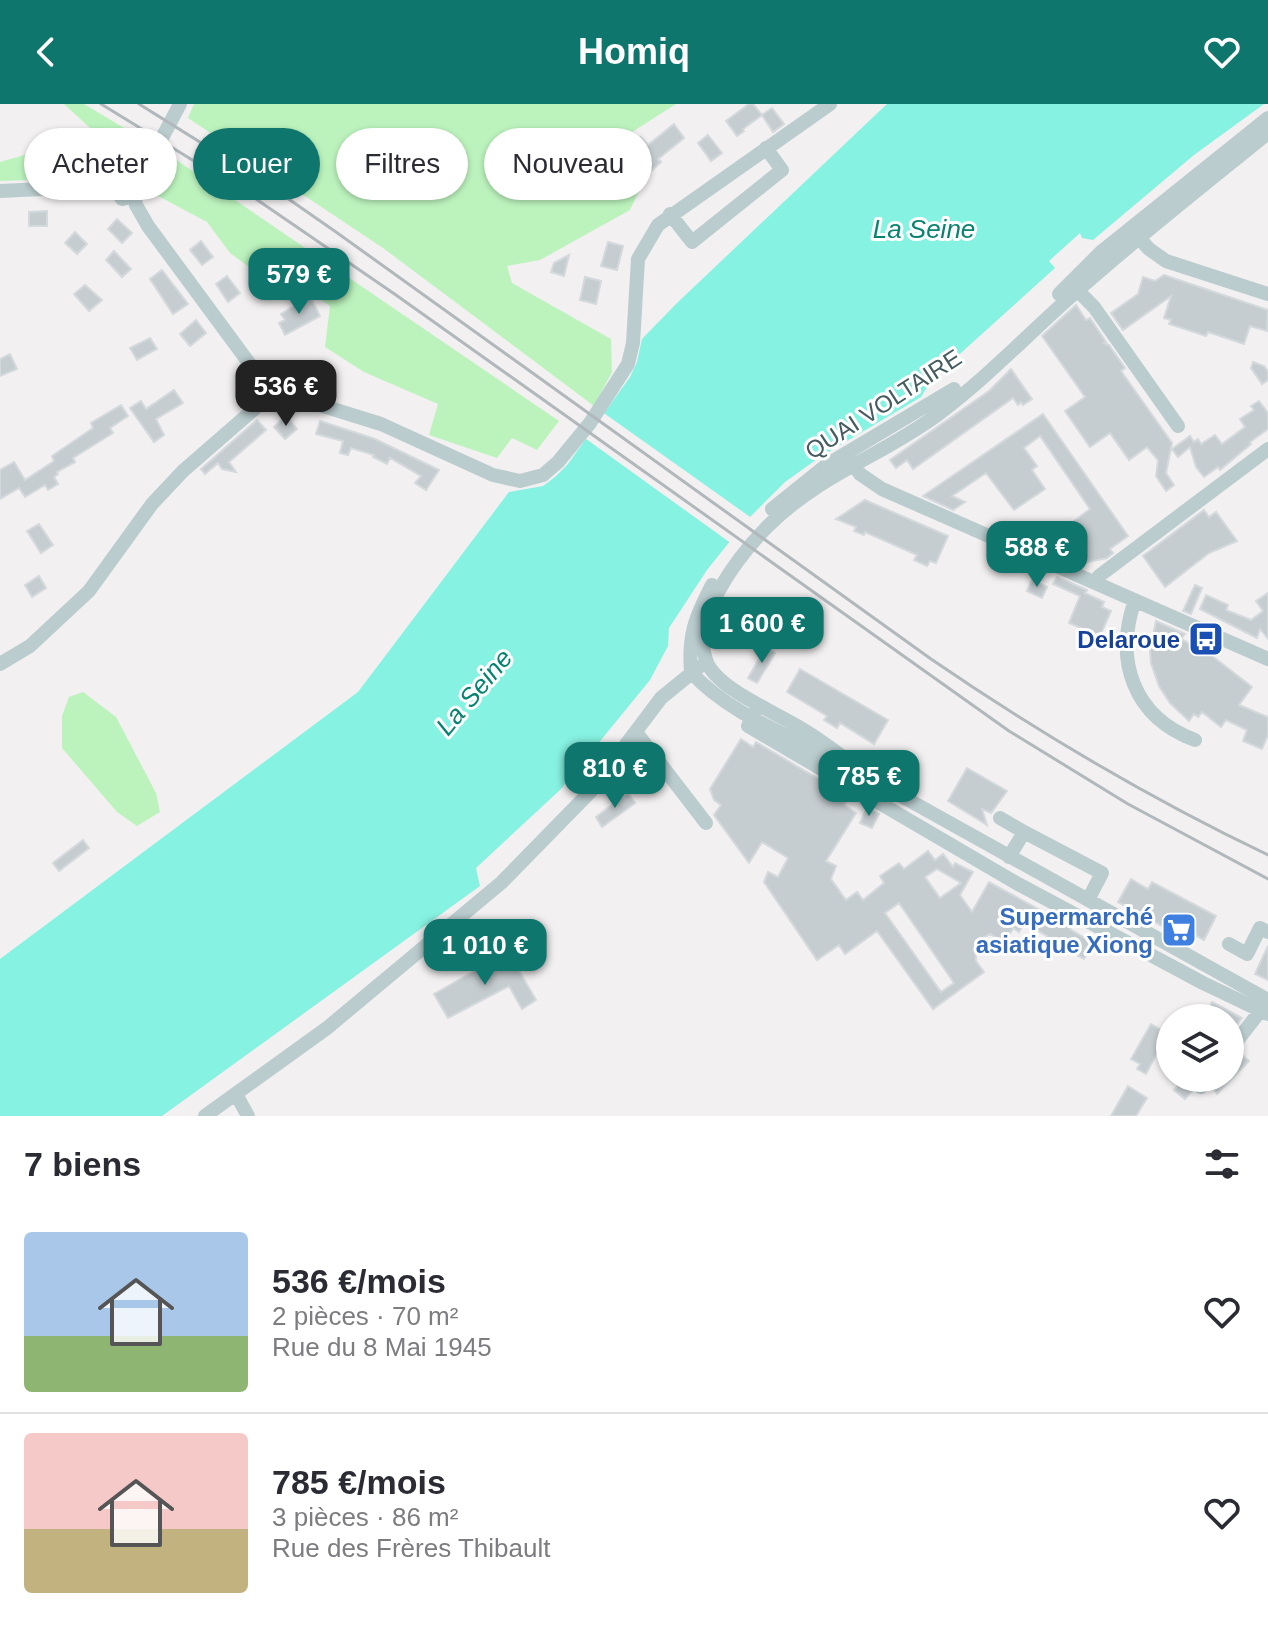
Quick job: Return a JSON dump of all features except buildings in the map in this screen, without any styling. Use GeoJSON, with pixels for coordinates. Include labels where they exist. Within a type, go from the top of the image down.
{"type":"FeatureCollection","features":[{"type":"Feature","properties":{"kind":"street"},"geometry":{"type":"LineString","coordinates":[[167,128],[180,104]]}},
{"type":"Feature","properties":{"kind":"street"},"geometry":{"type":"LineString","coordinates":[[133,200],[148,226],[258,377],[275,391],[381,424],[493,475],[520,481],[543,475],[574,443],[628,364],[633,343],[638,259],[652,234],[670,214],[830,104]]}},
{"type":"Feature","properties":{"kind":"street","name":"QUAI VOLTAIRE"},"geometry":{"type":"LineString","coordinates":[[1135,233],[1268,118]]}},
{"type":"Feature","properties":{"kind":"street","name":"QUAI VOLTAIRE"},"geometry":{"type":"LineString","coordinates":[[691,672],[688,643],[700,607],[737,549],[787,495],[850,458],[936,415],[1074,287],[1101,252],[1135,233],[1268,133]]}},
{"type":"Feature","properties":{"kind":"street"},"geometry":{"type":"LineString","coordinates":[[670,214],[692,242],[782,170],[766,148]]}},
{"type":"Feature","properties":{"kind":"street"},"geometry":{"type":"LineString","coordinates":[[0,191],[24,190]]}},
{"type":"Feature","properties":{"kind":"street"},"geometry":{"type":"LineString","coordinates":[[1135,233],[1166,261],[1268,294]]}},
{"type":"Feature","properties":{"kind":"street"},"geometry":{"type":"LineString","coordinates":[[1074,287],[1094,307],[1178,426]]}},
{"type":"Feature","properties":{"kind":"street"},"geometry":{"type":"LineString","coordinates":[[0,664],[30,646],[89,591],[152,504],[183,471],[275,391]]}},
{"type":"Feature","properties":{"kind":"street"},"geometry":{"type":"LineString","coordinates":[[1095,583],[1099,576],[1268,449]]}},
{"type":"Feature","properties":{"kind":"street"},"geometry":{"type":"LineString","coordinates":[[850,458],[869,482],[882,489],[1268,659]]}},
{"type":"Feature","properties":{"kind":"street","name":"QUAI VOLTAIRE"},"geometry":{"type":"LineString","coordinates":[[706,663],[702,645],[705,621],[719,590],[745,553],[782,513],[850,458]]}},
{"type":"Feature","properties":{"kind":"street"},"geometry":{"type":"LineString","coordinates":[[1135,600],[1128,624],[1126,648],[1136,691],[1144,705],[1180,734],[1195,740]]}},
{"type":"Feature","properties":{"kind":"street"},"geometry":{"type":"LineString","coordinates":[[205,1116],[327,1028],[502,882],[591,791],[661,698],[691,672],[706,663],[715,675],[756,710]]}},
{"type":"Feature","properties":{"kind":"street"},"geometry":{"type":"LineString","coordinates":[[691,672],[704,687],[756,710],[876,782],[1088,900],[1266,1008]]}},
{"type":"Feature","properties":{"kind":"street"},"geometry":{"type":"LineString","coordinates":[[756,710],[748,726],[1018,884],[1203,983],[1266,1008]]}},
{"type":"Feature","properties":{"kind":"street"},"geometry":{"type":"LineString","coordinates":[[636,732],[706,823]]}},
{"type":"Feature","properties":{"kind":"street"},"geometry":{"type":"LineString","coordinates":[[905,817],[913,803]]}},
{"type":"Feature","properties":{"kind":"street"},"geometry":{"type":"LineString","coordinates":[[1000,818],[1102,873],[1088,900]]}},
{"type":"Feature","properties":{"kind":"street"},"geometry":{"type":"LineString","coordinates":[[1009,857],[1024,832]]}},
{"type":"Feature","properties":{"kind":"street"},"geometry":{"type":"LineString","coordinates":[[1018,884],[1027,867]]}},
{"type":"Feature","properties":{"kind":"street"},"geometry":{"type":"LineString","coordinates":[[1229,944],[1247,954],[1260,928],[1268,932]]}},
{"type":"Feature","properties":{"kind":"street"},"geometry":{"type":"LineString","coordinates":[[1244,1034],[1266,1008]]}},
{"type":"Feature","properties":{"kind":"street"},"geometry":{"type":"LineString","coordinates":[[236,1094],[248,1116]]}},
{"type":"Feature","properties":{"kind":"shaded area"},"geometry":{"type":"Polygon","coordinates":[[[64,104],[84,104],[124,128],[90,128],[64,104]]]}},
{"type":"Feature","properties":{"kind":"shaded area"},"geometry":{"type":"Polygon","coordinates":[[[194,104],[676,104],[638,128],[484,128],[484,200],[635,200],[630,210],[540,260],[507,266],[512,283],[611,339],[612,372],[594,406],[383,248],[311,200],[320,200],[320,128],[203,128],[188,118],[194,104]]]}},
{"type":"Feature","properties":{"kind":"shaded area"},"geometry":{"type":"Polygon","coordinates":[[[24,155],[24,180],[0,181],[0,162],[24,155]]]}},
{"type":"Feature","properties":{"kind":"shaded area"},"geometry":{"type":"Polygon","coordinates":[[[177,161],[193,171],[193,200],[235,200],[559,421],[537,450],[512,438],[497,458],[429,435],[438,404],[364,372],[325,347],[330,306],[307,290],[284,293],[230,253],[207,222],[166,200],[177,200],[177,161]]]}},
{"type":"Feature","properties":{"kind":"shaded area"},"geometry":{"type":"Polygon","coordinates":[[[83,692],[116,717],[156,793],[160,812],[137,826],[117,812],[62,748],[62,716],[69,697],[83,692]]]}},
{"type":"Feature","properties":{"kind":"water","name":"La Seine"},"geometry":{"type":"Polygon","coordinates":[[[887,104],[1264,104],[1194,155],[1093,240],[1082,238],[1080,233],[1049,261],[1055,268],[932,379],[921,397],[820,457],[785,482],[747,520],[707,570],[669,628],[668,646],[650,680],[561,789],[476,868],[480,886],[162,1116],[0,1116],[0,959],[358,692],[509,492],[543,486],[568,464],[630,377],[642,339],[887,104]]]}},
{"type":"Feature","properties":{"kind":"pier"},"geometry":{"type":"Polygon","coordinates":[[[601,411],[753,519],[732,544],[582,436],[601,411]]]}},
{"type":"Feature","properties":{"kind":"railway"},"geometry":{"type":"LineString","coordinates":[[101,104],[256,199],[396,295],[1009,731],[1128,804],[1268,879]]}},
{"type":"Feature","properties":{"kind":"railway"},"geometry":{"type":"LineString","coordinates":[[139,104],[267,184],[336,232],[931,659],[1054,739],[1268,855]]}},
{"type":"Feature","properties":{"kind":"place","name":"Delaroue"},"geometry":{"type":"Point","coordinates":[1206,639]}},
{"type":"Feature","properties":{"kind":"place","name":"Supermarché asiatique Xiong"},"geometry":{"type":"Point","coordinates":[1179,930]}}]}
